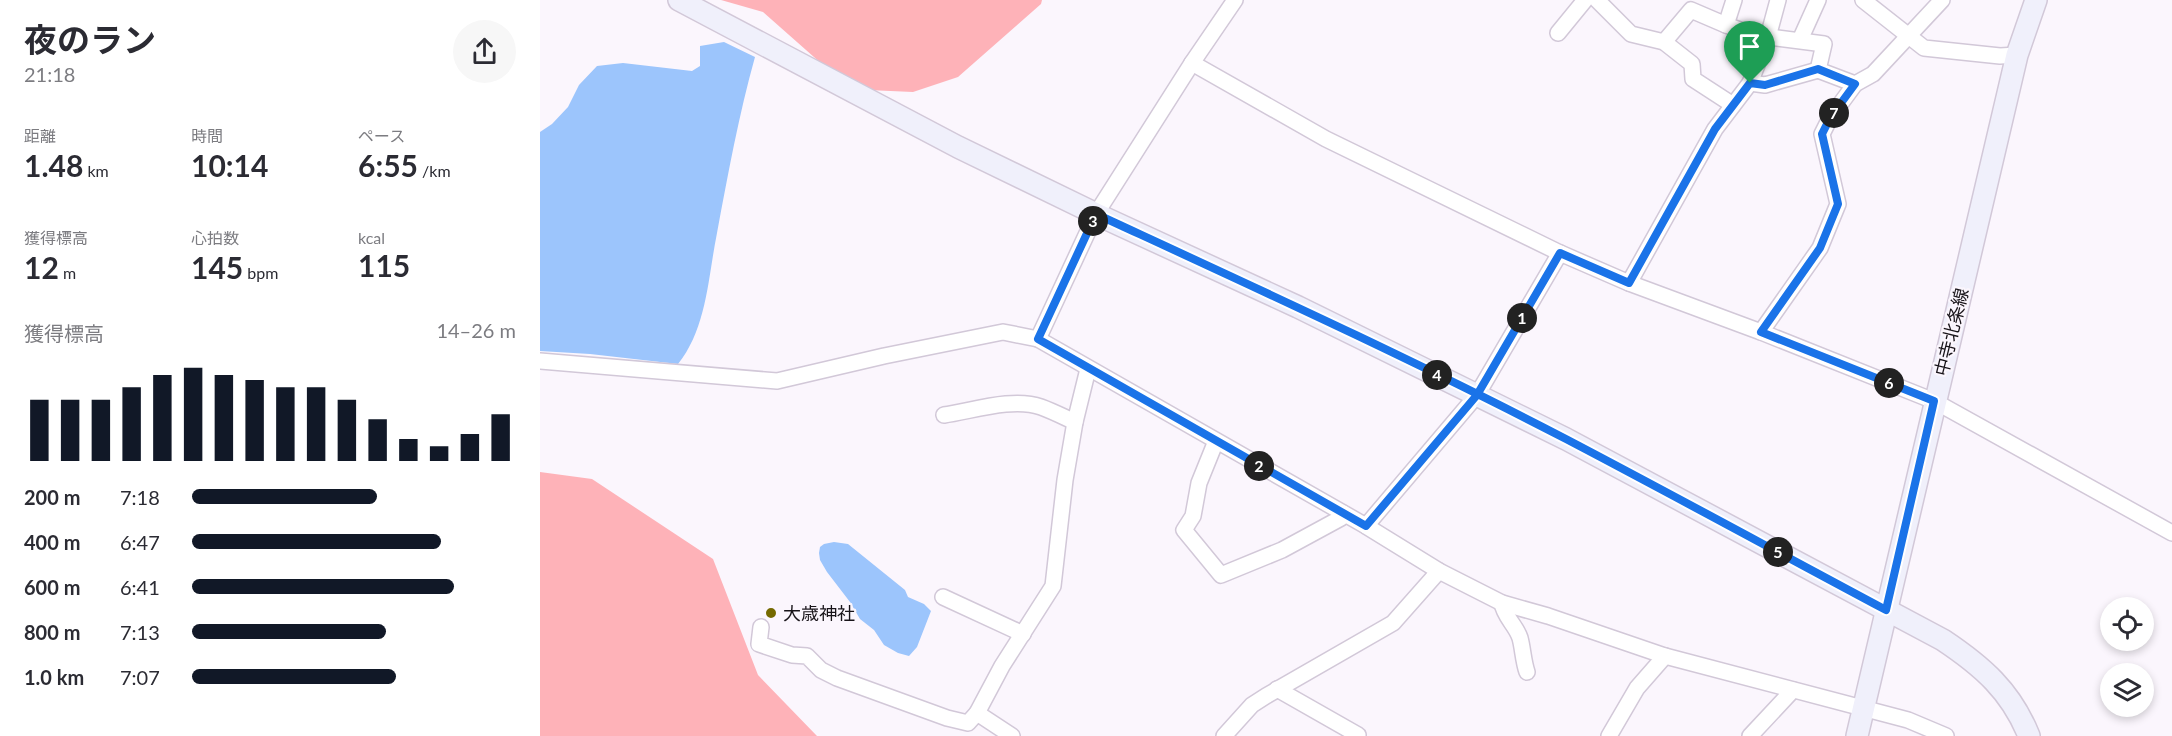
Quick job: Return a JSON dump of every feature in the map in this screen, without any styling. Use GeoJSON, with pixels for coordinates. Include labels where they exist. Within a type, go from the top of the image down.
{"type":"FeatureCollection","features":[{"type":"Feature","properties":{"kind":"street"},"geometry":{"type":"LineString","coordinates":[[679,0],[958,147],[1096,214],[1298,307],[1566,439],[1943,640],[1977,663],[2002,690],[2023,722],[2029,736]]}},
{"type":"Feature","properties":{"kind":"street"},"geometry":{"type":"LineString","coordinates":[[1038,339],[1096,214],[1234,0]]}},
{"type":"Feature","properties":{"kind":"street"},"geometry":{"type":"LineString","coordinates":[[1558,33],[1585,0]]}},
{"type":"Feature","properties":{"kind":"street"},"geometry":{"type":"LineString","coordinates":[[1597,0],[1631,34],[1664,42],[1692,64],[1693,79],[1733,105]]}},
{"type":"Feature","properties":{"kind":"street"},"geometry":{"type":"LineString","coordinates":[[1726,25],[1734,0]]}},
{"type":"Feature","properties":{"kind":"street"},"geometry":{"type":"LineString","coordinates":[[1629,283],[1715,129],[1750,83],[1768,37],[1778,0]]}},
{"type":"Feature","properties":{"kind":"street"},"geometry":{"type":"LineString","coordinates":[[1800,40],[1818,0]]}},
{"type":"Feature","properties":{"kind":"street"},"geometry":{"type":"LineString","coordinates":[[1863,0],[1924,48],[2000,56],[2017,55]]}},
{"type":"Feature","properties":{"kind":"street"},"geometry":{"type":"LineString","coordinates":[[1761,332],[1820,248],[1838,204],[1822,134],[1830,118],[1855,84],[1873,74],[1942,0]]}},
{"type":"Feature","properties":{"kind":"street","name":"中寺北条線"},"geometry":{"type":"LineString","coordinates":[[1857,736],[2017,55],[2036,0]]}},
{"type":"Feature","properties":{"kind":"street"},"geometry":{"type":"LineString","coordinates":[[1664,42],[1691,10],[1726,25],[1768,37],[1824,44],[1818,69]]}},
{"type":"Feature","properties":{"kind":"street"},"geometry":{"type":"LineString","coordinates":[[1192,63],[1326,140],[1560,253],[1629,283],[1761,332],[1934,401],[2172,533]]}},
{"type":"Feature","properties":{"kind":"street"},"geometry":{"type":"LineString","coordinates":[[1750,83],[1765,85],[1818,69],[1855,84]]}},
{"type":"Feature","properties":{"kind":"street"},"geometry":{"type":"LineString","coordinates":[[1366,526],[1477,395],[1560,253]]}},
{"type":"Feature","properties":{"kind":"street"},"geometry":{"type":"LineString","coordinates":[[540,361],[777,381],[1003,332],[1038,339],[1366,526],[1439,571],[1502,603],[1548,616],[1665,656],[1908,720],[1946,736]]}},
{"type":"Feature","properties":{"kind":"street"},"geometry":{"type":"LineString","coordinates":[[761,627],[759,644],[792,655],[807,656],[821,670],[837,678],[947,718],[968,723],[977,713],[1002,666],[1053,586],[1065,480],[1075,422],[1088,369]]}},
{"type":"Feature","properties":{"kind":"street"},"geometry":{"type":"LineString","coordinates":[[944,415],[986,409],[1005,403],[1039,406],[1075,422]]}},
{"type":"Feature","properties":{"kind":"street"},"geometry":{"type":"LineString","coordinates":[[1216,441],[1199,483],[1193,516],[1184,530],[1221,575],[1282,550],[1341,518],[1343,513]]}},
{"type":"Feature","properties":{"kind":"street"},"geometry":{"type":"LineString","coordinates":[[1224,736],[1252,705],[1393,623],[1439,571]]}},
{"type":"Feature","properties":{"kind":"street"},"geometry":{"type":"LineString","coordinates":[[943,597],[1023,634]]}},
{"type":"Feature","properties":{"kind":"street"},"geometry":{"type":"LineString","coordinates":[[1502,603],[1503,612],[1520,637],[1527,672]]}},
{"type":"Feature","properties":{"kind":"street"},"geometry":{"type":"LineString","coordinates":[[1609,736],[1637,688],[1665,656]]}},
{"type":"Feature","properties":{"kind":"street"},"geometry":{"type":"LineString","coordinates":[[1277,689],[1358,735]]}},
{"type":"Feature","properties":{"kind":"street"},"geometry":{"type":"LineString","coordinates":[[1750,736],[1793,690]]}},
{"type":"Feature","properties":{"kind":"street"},"geometry":{"type":"LineString","coordinates":[[977,713],[1012,736]]}},
{"type":"Feature","properties":{"kind":"shaded area"},"geometry":{"type":"Polygon","coordinates":[[[721,0],[1042,0],[1041,4],[958,77],[913,92],[868,90],[823,65],[763,12],[721,0]]]}},
{"type":"Feature","properties":{"kind":"shaded area"},"geometry":{"type":"Polygon","coordinates":[[[540,472],[592,479],[713,559],[758,675],[817,736],[540,736],[540,472]]]}},
{"type":"Feature","properties":{"kind":"water"},"geometry":{"type":"Polygon","coordinates":[[[724,42],[755,57],[734,144],[705,302],[688,350],[678,364],[540,351],[540,132],[552,124],[568,107],[579,85],[597,66],[623,63],[692,71],[700,66],[700,46],[724,42]]]}},
{"type":"Feature","properties":{"kind":"water"},"geometry":{"type":"Polygon","coordinates":[[[834,542],[848,544],[905,590],[908,597],[924,604],[931,611],[917,647],[909,656],[884,645],[874,630],[860,619],[827,572],[820,560],[820,547],[834,542]]]}},
{"type":"Feature","properties":{"kind":"place","name":"大歳神社"},"geometry":{"type":"Point","coordinates":[771,613]}},
{"type":"Feature","properties":{"kind":"route"},"geometry":{"type":"LineString","coordinates":[[1750,83],[1715,129],[1629,283],[1560,253],[1477,395],[1366,526],[1038,339],[1096,214],[1298,307],[1477,395],[1566,439],[1886,610],[1934,401],[1761,332],[1820,248],[1838,204],[1822,134],[1830,118],[1855,84],[1818,69],[1765,85],[1750,83]]}}]}
